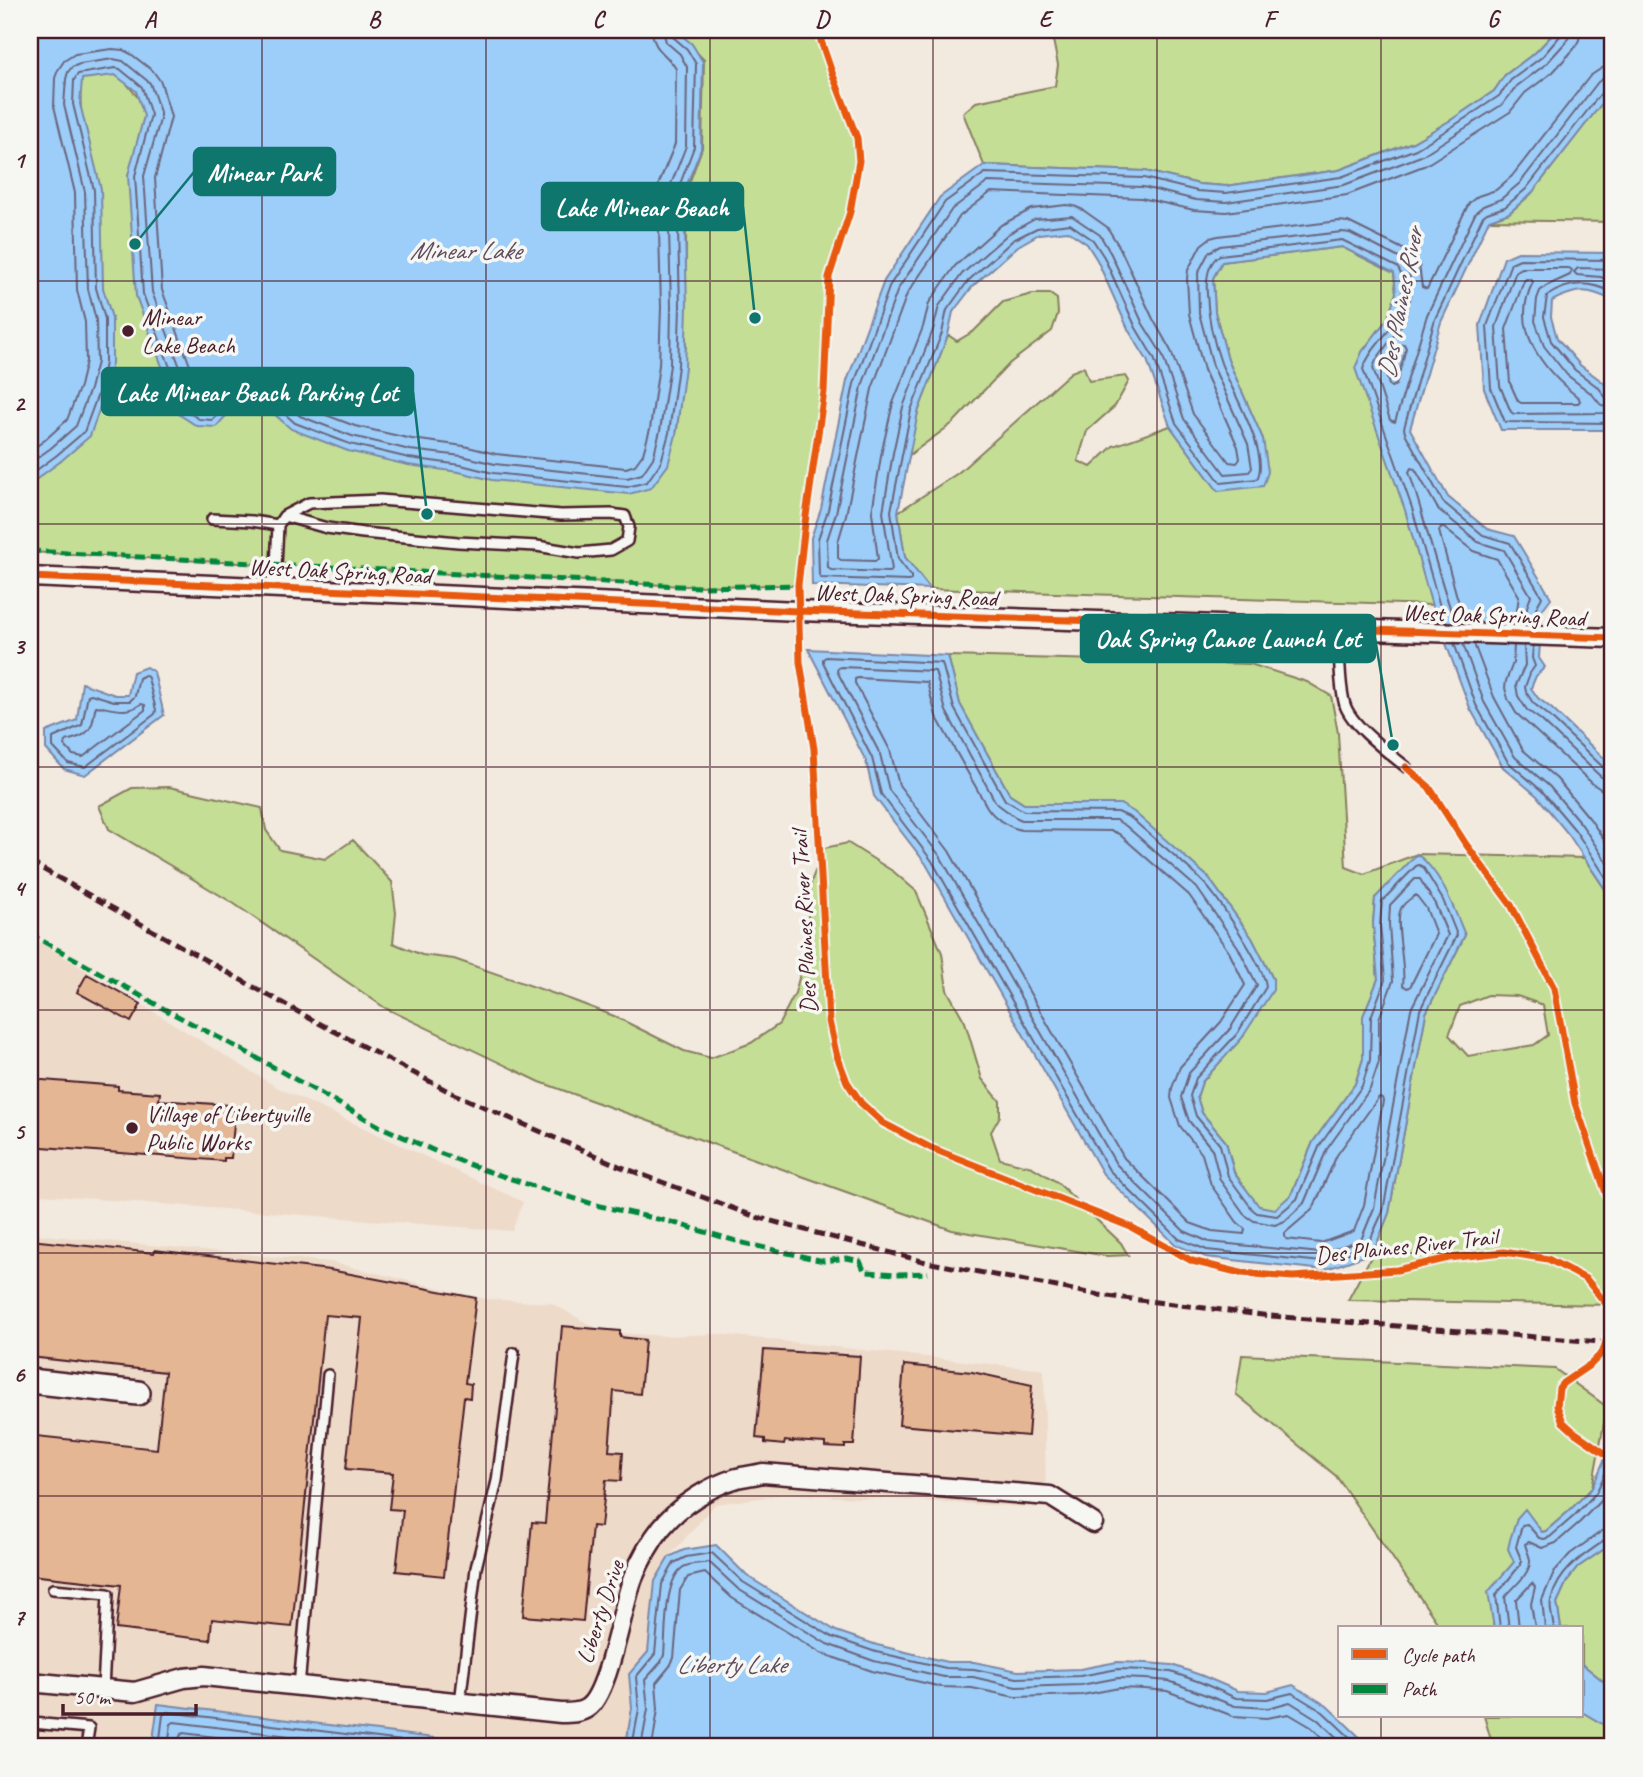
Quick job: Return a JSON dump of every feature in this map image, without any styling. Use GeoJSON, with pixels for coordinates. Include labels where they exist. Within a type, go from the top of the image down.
{"type":"FeatureCollection","features":[{"type":"Feature","properties":{"kind":"street","name":"West Oak Spring Road"},"geometry":{"type":"LineString","coordinates":[[30,577],[950,617],[1613,638]]}},
{"type":"Feature","properties":{"kind":"street"},"geometry":{"type":"LineString","coordinates":[[30,1381],[138,1393]]}},
{"type":"Feature","properties":{"kind":"street","name":"Liberty Drive"},"geometry":{"type":"LineString","coordinates":[[30,1682],[135,1692],[184,1678],[204,1676],[575,1713],[589,1707],[602,1689],[633,1580],[662,1527],[683,1507],[708,1490],[737,1478],[764,1473],[1050,1496],[1093,1523]]}},
{"type":"Feature","properties":{"kind":"lane"},"geometry":{"type":"LineString","coordinates":[[275,587],[278,525],[284,516],[309,503],[380,500],[561,515],[611,514],[625,516],[629,527],[626,541],[611,550],[579,553],[537,546],[363,533],[327,528],[284,516]]}},
{"type":"Feature","properties":{"kind":"lane"},"geometry":{"type":"LineString","coordinates":[[212,519],[278,525]]}},
{"type":"Feature","properties":{"kind":"lane"},"geometry":{"type":"LineString","coordinates":[[1339,629],[1339,653],[1346,707],[1364,732],[1406,767]]}},
{"type":"Feature","properties":{"kind":"lane"},"geometry":{"type":"LineString","coordinates":[[460,1703],[476,1568],[497,1481],[514,1353]]}},
{"type":"Feature","properties":{"kind":"lane"},"geometry":{"type":"LineString","coordinates":[[299,1686],[328,1374]]}},
{"type":"Feature","properties":{"kind":"lane"},"geometry":{"type":"LineString","coordinates":[[53,1589],[108,1594],[103,1689]]}},
{"type":"Feature","properties":{"kind":"lane"},"geometry":{"type":"LineString","coordinates":[[30,1739],[32,1723],[89,1728],[86,1747]]}},
{"type":"Feature","properties":{"kind":"shaded area"},"geometry":{"type":"Polygon","coordinates":[[[30,936],[278,1088],[523,1202],[512,1231],[30,1194],[30,936]]]}},
{"type":"Feature","properties":{"kind":"shaded area"},"geometry":{"type":"Polygon","coordinates":[[[30,1234],[330,1262],[485,1299],[551,1303],[603,1332],[665,1336],[718,1334],[1044,1370],[1046,1508],[788,1494],[715,1504],[669,1557],[655,1581],[648,1652],[629,1674],[632,1708],[626,1744],[619,1747],[507,1747],[158,1704],[152,1747],[30,1747],[30,1234]]]}},
{"type":"Feature","properties":{"kind":"green space"},"geometry":{"type":"Polygon","coordinates":[[[675,30],[820,30],[861,146],[849,223],[827,280],[823,378],[796,585],[683,586],[30,552],[30,475],[89,231],[79,77],[119,74],[147,109],[220,420],[239,407],[256,404],[665,465],[677,430],[686,345],[686,192],[702,148],[704,60],[675,30]]]}},
{"type":"Feature","properties":{"kind":"green space"},"geometry":{"type":"Polygon","coordinates":[[[1051,30],[1557,30],[1536,52],[1505,75],[1494,91],[1413,142],[1339,170],[1226,186],[1199,184],[1145,171],[984,165],[963,113],[976,102],[1055,86],[1058,65],[1051,30]]]}},
{"type":"Feature","properties":{"kind":"green space"},"geometry":{"type":"Polygon","coordinates":[[[1613,89],[1613,222],[1489,220],[1509,213],[1531,194],[1613,89]]]}},
{"type":"Feature","properties":{"kind":"green space"},"geometry":{"type":"Polygon","coordinates":[[[1342,247],[1394,273],[1396,293],[1388,318],[1362,352],[1432,605],[930,589],[905,557],[898,512],[958,473],[1071,372],[1084,367],[1089,381],[1126,376],[1129,381],[1115,406],[1087,431],[1078,461],[1091,467],[1113,446],[1170,426],[1218,491],[1263,439],[1228,360],[1215,312],[1213,278],[1221,262],[1342,247]]]}},
{"type":"Feature","properties":{"kind":"green space"},"geometry":{"type":"Polygon","coordinates":[[[1032,294],[1050,294],[1057,299],[1058,313],[1052,331],[1010,363],[953,423],[908,456],[918,412],[948,335],[957,341],[974,331],[1003,302],[1032,294]]]}},
{"type":"Feature","properties":{"kind":"green space"},"geometry":{"type":"Polygon","coordinates":[[[948,656],[1250,664],[1307,682],[1331,696],[1338,733],[1346,867],[1364,874],[1417,854],[1584,858],[1613,901],[1613,1305],[1348,1300],[1373,1253],[1389,1213],[1426,1013],[1465,935],[1375,898],[1373,924],[1378,979],[1364,1016],[1363,1059],[1355,1084],[1313,1142],[1291,1195],[1275,1210],[1258,1206],[1234,1172],[1226,1142],[1202,1113],[1197,1097],[1202,1082],[1242,1038],[1273,979],[1252,938],[1208,877],[1120,804],[1024,804],[1010,795],[960,704],[948,656]],[[1488,995],[1460,1006],[1449,1035],[1468,1056],[1534,1045],[1548,1035],[1543,1005],[1517,996],[1488,995]]]}},
{"type":"Feature","properties":{"kind":"green space"},"geometry":{"type":"Polygon","coordinates":[[[169,787],[262,808],[266,830],[280,850],[325,859],[353,840],[392,882],[396,913],[393,943],[422,955],[454,959],[572,1000],[614,1016],[684,1051],[711,1058],[751,1043],[779,1024],[795,993],[805,956],[811,882],[824,848],[848,843],[894,872],[916,891],[942,953],[947,990],[965,1022],[982,1079],[1000,1101],[1000,1116],[991,1132],[1000,1159],[1032,1167],[1057,1182],[1121,1243],[1128,1255],[1107,1256],[952,1230],[540,1082],[385,1008],[233,903],[109,829],[99,806],[132,788],[169,787]]]}},
{"type":"Feature","properties":{"kind":"green space"},"geometry":{"type":"Polygon","coordinates":[[[1242,1355],[1555,1369],[1607,1407],[1592,1488],[1542,1532],[1514,1562],[1494,1626],[1440,1626],[1336,1476],[1236,1394],[1242,1355]]]}},
{"type":"Feature","properties":{"kind":"green space"},"geometry":{"type":"Polygon","coordinates":[[[1613,1543],[1613,1689],[1584,1666],[1584,1626],[1561,1626],[1557,1603],[1567,1581],[1578,1567],[1613,1543]]]}},
{"type":"Feature","properties":{"kind":"green space"},"geometry":{"type":"Polygon","coordinates":[[[1584,1713],[1613,1730],[1613,1747],[1493,1747],[1485,1718],[1584,1718],[1584,1713]]]}},
{"type":"Feature","properties":{"kind":"water","name":"Minear Lake"},"geometry":{"type":"Polygon","coordinates":[[[30,30],[675,30],[692,44],[703,62],[701,149],[684,192],[687,307],[685,367],[676,435],[668,465],[651,488],[629,494],[492,480],[348,451],[291,429],[273,413],[248,406],[229,412],[216,427],[197,426],[180,415],[136,296],[128,175],[144,116],[136,91],[115,75],[82,79],[80,104],[101,189],[103,288],[112,318],[112,363],[90,436],[30,484],[30,30]]]}},
{"type":"Feature","properties":{"kind":"water","name":"Des Plaines River"},"geometry":{"type":"Polygon","coordinates":[[[1557,30],[1613,30],[1613,89],[1531,194],[1509,213],[1489,220],[1441,322],[1410,429],[1448,497],[1487,529],[1514,536],[1551,598],[1542,610],[1539,658],[1545,667],[1536,676],[1531,688],[1538,698],[1613,769],[1613,901],[1569,835],[1537,796],[1503,767],[1470,708],[1432,606],[1405,510],[1355,368],[1362,352],[1388,318],[1396,293],[1394,273],[1342,247],[1222,262],[1213,278],[1215,312],[1228,360],[1263,439],[1268,472],[1263,486],[1218,491],[1170,426],[1147,360],[1129,331],[1087,244],[1068,231],[1039,234],[1018,246],[973,286],[953,312],[948,335],[918,412],[898,512],[905,557],[930,589],[812,585],[811,538],[821,509],[847,381],[884,281],[940,197],[984,165],[1145,171],[1199,184],[1226,186],[1339,170],[1413,142],[1451,120],[1494,91],[1505,75],[1536,52],[1557,30]]]}},
{"type":"Feature","properties":{"kind":"water"},"geometry":{"type":"Polygon","coordinates":[[[1518,252],[1613,253],[1613,301],[1590,292],[1576,292],[1552,301],[1551,317],[1557,338],[1580,365],[1604,383],[1613,396],[1613,430],[1501,430],[1484,389],[1480,325],[1504,258],[1518,252]]]}},
{"type":"Feature","properties":{"kind":"water"},"geometry":{"type":"Polygon","coordinates":[[[808,649],[948,656],[960,704],[1010,795],[1024,804],[1120,804],[1134,812],[1208,877],[1252,938],[1273,979],[1273,990],[1242,1038],[1202,1082],[1197,1097],[1202,1113],[1226,1142],[1234,1173],[1259,1206],[1275,1209],[1291,1195],[1313,1142],[1355,1084],[1363,1059],[1363,1016],[1378,979],[1373,924],[1375,898],[1417,854],[1426,862],[1446,891],[1465,935],[1426,1013],[1389,1213],[1373,1253],[1324,1270],[1206,1257],[1176,1245],[1103,1174],[926,864],[874,796],[866,761],[808,649]]]}},
{"type":"Feature","properties":{"kind":"water"},"geometry":{"type":"Polygon","coordinates":[[[146,667],[154,672],[164,715],[85,775],[64,769],[46,749],[46,732],[77,720],[82,683],[115,695],[128,695],[133,672],[146,667]]]}},
{"type":"Feature","properties":{"kind":"water"},"geometry":{"type":"Polygon","coordinates":[[[1613,1440],[1613,1543],[1578,1567],[1567,1581],[1557,1603],[1561,1626],[1494,1626],[1488,1592],[1514,1562],[1508,1549],[1517,1518],[1525,1509],[1542,1532],[1546,1531],[1592,1488],[1613,1440]]]}},
{"type":"Feature","properties":{"kind":"water","name":"Liberty Lake"},"geometry":{"type":"Polygon","coordinates":[[[716,1545],[747,1576],[836,1631],[877,1645],[947,1662],[974,1662],[1018,1671],[1080,1669],[1117,1662],[1146,1663],[1172,1665],[1238,1691],[1267,1692],[1293,1685],[1327,1706],[1370,1747],[619,1747],[626,1744],[632,1708],[629,1674],[648,1652],[655,1581],[669,1557],[684,1550],[716,1545]]]}},
{"type":"Feature","properties":{"kind":"water"},"geometry":{"type":"Polygon","coordinates":[[[1584,1666],[1613,1689],[1613,1730],[1584,1713],[1584,1666]]]}},
{"type":"Feature","properties":{"kind":"water"},"geometry":{"type":"Polygon","coordinates":[[[158,1704],[507,1747],[152,1747],[158,1704]]]}},
{"type":"Feature","properties":{"kind":"building"},"geometry":{"type":"Polygon","coordinates":[[[87,974],[141,1004],[131,1022],[77,992],[87,974]]]}},
{"type":"Feature","properties":{"kind":"building","name":"Village of Libertyville Public Works"},"geometry":{"type":"Polygon","coordinates":[[[30,1079],[118,1086],[118,1090],[160,1093],[159,1100],[228,1105],[228,1110],[235,1111],[231,1158],[224,1158],[224,1161],[30,1146],[30,1079]]]}},
{"type":"Feature","properties":{"kind":"building"},"geometry":{"type":"Polygon","coordinates":[[[30,1240],[154,1253],[155,1250],[330,1270],[476,1298],[465,1383],[471,1384],[470,1398],[464,1397],[444,1576],[396,1571],[403,1510],[389,1509],[393,1473],[346,1469],[362,1318],[325,1315],[292,1627],[212,1619],[210,1640],[116,1629],[121,1585],[30,1575],[30,1507],[37,1436],[157,1449],[165,1372],[30,1357],[30,1240]]]}},
{"type":"Feature","properties":{"kind":"building"},"geometry":{"type":"Polygon","coordinates":[[[562,1326],[620,1331],[620,1337],[645,1340],[640,1394],[614,1391],[609,1451],[623,1452],[621,1481],[606,1480],[601,1527],[592,1526],[583,1621],[523,1616],[532,1522],[545,1523],[562,1326]]]}},
{"type":"Feature","properties":{"kind":"building"},"geometry":{"type":"Polygon","coordinates":[[[764,1350],[860,1356],[854,1445],[845,1445],[845,1448],[825,1447],[825,1443],[785,1441],[784,1445],[765,1443],[765,1439],[756,1438],[764,1350]]]}},
{"type":"Feature","properties":{"kind":"building"},"geometry":{"type":"Polygon","coordinates":[[[904,1365],[972,1372],[1032,1385],[1028,1436],[899,1425],[904,1365]]]}},
{"type":"Feature","properties":{"kind":"railway"},"geometry":{"type":"LineString","coordinates":[[30,862],[311,1019],[450,1092],[619,1166],[756,1217],[926,1262],[1099,1295],[1270,1316],[1613,1343]]}},
{"type":"Feature","properties":{"kind":"marked path"},"geometry":{"type":"LineString","coordinates":[[30,551],[699,587],[798,585]]}},
{"type":"Feature","properties":{"kind":"marked path"},"geometry":{"type":"LineString","coordinates":[[30,934],[379,1126],[484,1170],[600,1206],[671,1222],[743,1243],[824,1261],[847,1258],[860,1261],[867,1272],[928,1273]]}},
{"type":"Feature","properties":{"kind":"cycle path","name":"Des Plaines River Trail"},"geometry":{"type":"LineString","coordinates":[[820,30],[821,41],[857,138],[859,161],[850,212],[829,277],[824,392],[798,585],[800,662],[814,749],[829,1021],[836,1053],[847,1082],[861,1103],[883,1123],[931,1148],[1131,1227],[1192,1261],[1241,1273],[1293,1277],[1397,1270],[1449,1258],[1504,1252],[1548,1259],[1586,1279],[1612,1311],[1612,1323],[1604,1348],[1591,1364],[1563,1383],[1559,1388],[1557,1406],[1563,1422],[1613,1459]]}},
{"type":"Feature","properties":{"kind":"cycle path"},"geometry":{"type":"LineString","coordinates":[[30,577],[798,611],[1613,638]]}},
{"type":"Feature","properties":{"kind":"cycle path"},"geometry":{"type":"LineString","coordinates":[[1406,767],[1429,787],[1465,843],[1511,905],[1554,988],[1575,1103],[1613,1213]]}},
{"type":"Feature","properties":{"kind":"place","name":"Minear Park"},"geometry":{"type":"Point","coordinates":[135,244]}},
{"type":"Feature","properties":{"kind":"place","name":"Lake Minear Beach"},"geometry":{"type":"Point","coordinates":[755,318]}},
{"type":"Feature","properties":{"kind":"place","name":"Minear Lake Beach"},"geometry":{"type":"Point","coordinates":[128,331]}},
{"type":"Feature","properties":{"kind":"place","name":"Lake Minear Beach Parking Lot"},"geometry":{"type":"Point","coordinates":[427,514]}},
{"type":"Feature","properties":{"kind":"place","name":"Oak Spring Canoe Launch Lot"},"geometry":{"type":"Point","coordinates":[1393,745]}},
{"type":"Feature","properties":{"kind":"place","name":"Village of Libertyville Public Works"},"geometry":{"type":"Point","coordinates":[132,1128]}}]}
